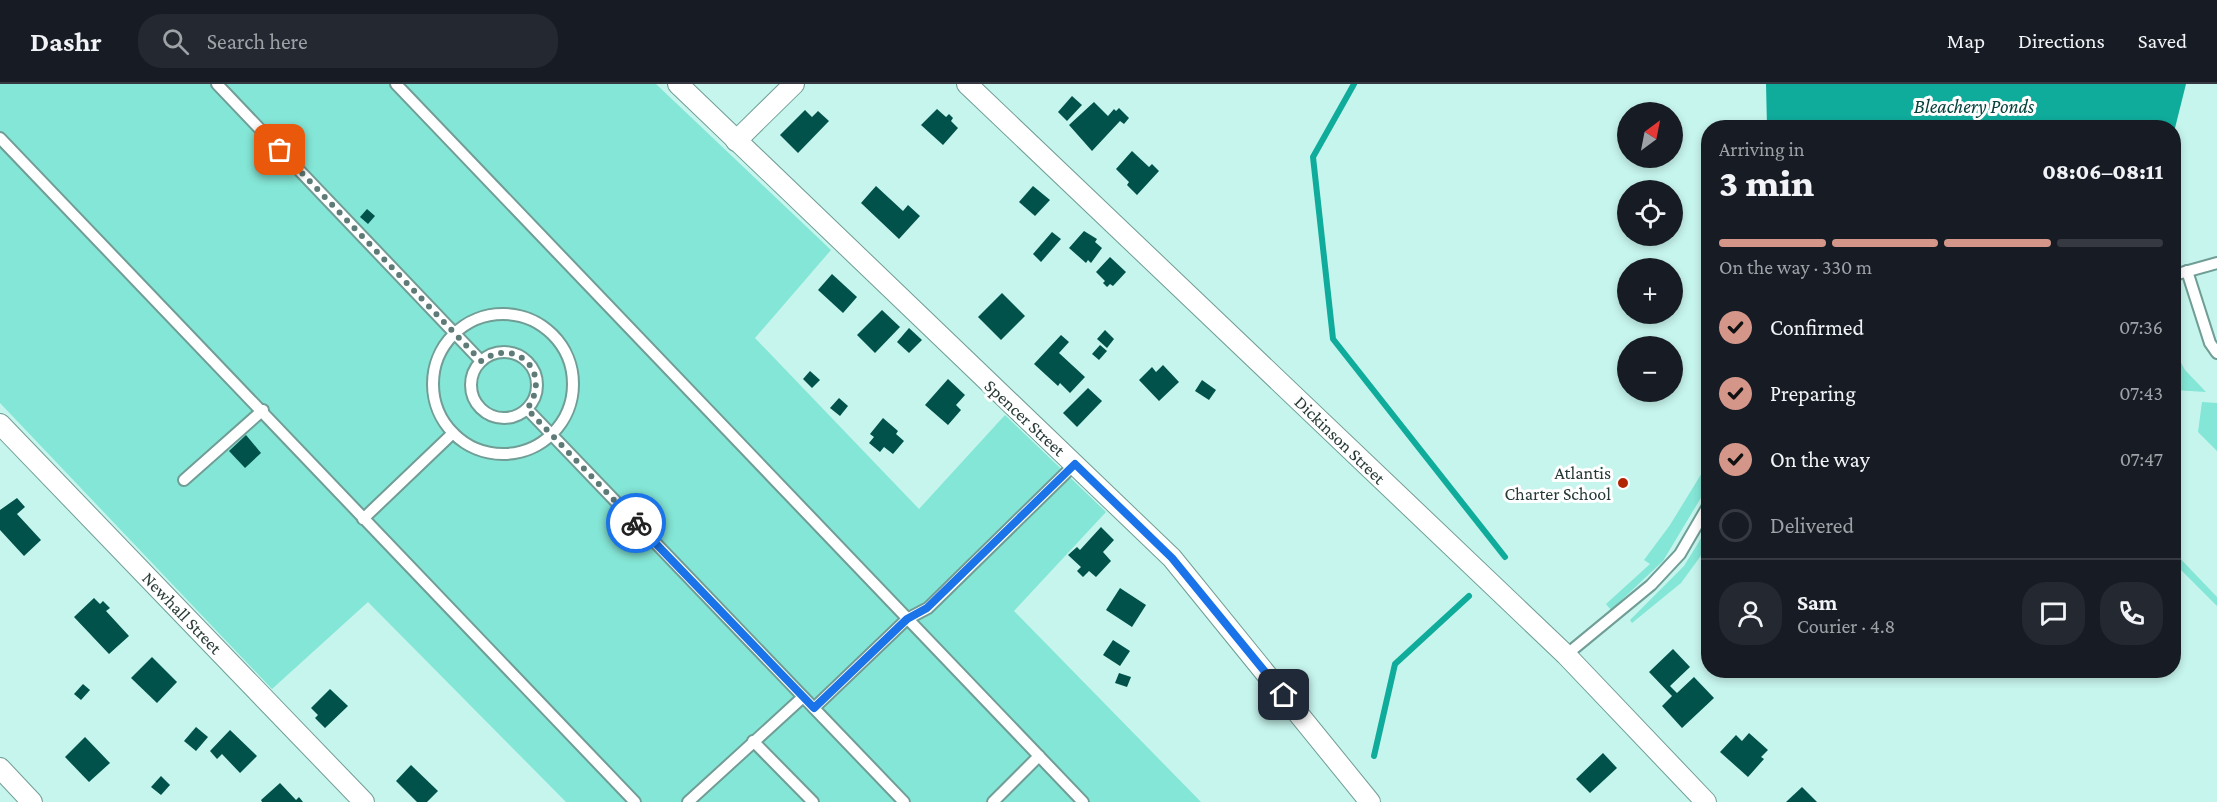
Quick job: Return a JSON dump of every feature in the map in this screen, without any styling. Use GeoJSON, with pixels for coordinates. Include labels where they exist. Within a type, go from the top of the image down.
{"type":"FeatureCollection","features":[{"type":"Feature","properties":{"kind":"street","name":"Spencer Street"},"geometry":{"type":"LineString","coordinates":[[678,84],[1172,558],[1370,802]]}},
{"type":"Feature","properties":{"kind":"street"},"geometry":{"type":"LineString","coordinates":[[736,141],[794,84]]}},
{"type":"Feature","properties":{"kind":"street","name":"Dickinson Street"},"geometry":{"type":"LineString","coordinates":[[967,84],[1566,655],[1706,802]]}},
{"type":"Feature","properties":{"kind":"street","name":"Newhall Street"},"geometry":{"type":"LineString","coordinates":[[0,424],[364,802]]}},
{"type":"Feature","properties":{"kind":"street"},"geometry":{"type":"LineString","coordinates":[[0,768],[32,802]]}},
{"type":"Feature","properties":{"kind":"lane"},"geometry":{"type":"LineString","coordinates":[[217,84],[481,361]]}},
{"type":"Feature","properties":{"kind":"lane"},"geometry":{"type":"LineString","coordinates":[[396,84],[1083,802]]}},
{"type":"Feature","properties":{"kind":"lane"},"geometry":{"type":"LineString","coordinates":[[0,138],[263,410],[363,519],[635,802]]}},
{"type":"Feature","properties":{"kind":"lane"},"geometry":{"type":"LineString","coordinates":[[2181,273],[2217,263]]}},
{"type":"Feature","properties":{"kind":"lane"},"geometry":{"type":"LineString","coordinates":[[2187,271],[2210,343],[2217,353]]}},
{"type":"Feature","properties":{"kind":"lane"},"geometry":{"type":"LineString","coordinates":[[503,314],[534,322],[548,331],[568,357],[573,373],[573,389],[563,421],[551,435],[539,445],[521,452],[503,454],[485,452],[468,445],[453,433],[442,418],[435,400],[433,381],[436,363],[454,333],[471,322],[503,314]]}},
{"type":"Feature","properties":{"kind":"lane"},"geometry":{"type":"LineString","coordinates":[[502,352],[523,358],[536,377],[537,389],[527,409],[518,415],[498,418],[480,408],[474,399],[471,379],[481,361],[490,354],[502,352]]}},
{"type":"Feature","properties":{"kind":"lane"},"geometry":{"type":"LineString","coordinates":[[527,409],[904,802]]}},
{"type":"Feature","properties":{"kind":"lane"},"geometry":{"type":"LineString","coordinates":[[184,480],[263,410]]}},
{"type":"Feature","properties":{"kind":"lane"},"geometry":{"type":"LineString","coordinates":[[363,519],[453,433]]}},
{"type":"Feature","properties":{"kind":"lane"},"geometry":{"type":"LineString","coordinates":[[814,708],[907,619],[927,608],[1075,464]]}},
{"type":"Feature","properties":{"kind":"lane"},"geometry":{"type":"LineString","coordinates":[[1566,655],[1652,585],[1680,554],[1701,518]]}},
{"type":"Feature","properties":{"kind":"lane"},"geometry":{"type":"LineString","coordinates":[[687,802],[803,697]]}},
{"type":"Feature","properties":{"kind":"lane"},"geometry":{"type":"LineString","coordinates":[[753,741],[813,802]]}},
{"type":"Feature","properties":{"kind":"lane"},"geometry":{"type":"LineString","coordinates":[[993,802],[1040,756]]}},
{"type":"Feature","properties":{"kind":"shaded area"},"geometry":{"type":"Polygon","coordinates":[[[0,84],[656,84],[831,250],[755,338],[919,509],[1005,415],[1106,512],[1014,611],[1201,802],[566,802],[368,602],[272,689],[0,403],[0,84]]]}},
{"type":"Feature","properties":{"kind":"shaded area"},"geometry":{"type":"Polygon","coordinates":[[[2181,363],[2185,370],[2206,392],[2181,390],[2181,363]]]}},
{"type":"Feature","properties":{"kind":"shaded area"},"geometry":{"type":"Polygon","coordinates":[[[2202,402],[2217,403],[2217,451],[2198,432],[2202,402]]]}},
{"type":"Feature","properties":{"kind":"shaded area"},"geometry":{"type":"Polygon","coordinates":[[[1701,474],[1701,498],[1663,561],[1611,610],[1606,604],[1650,564],[1644,560],[1670,525],[1701,474]]]}},
{"type":"Feature","properties":{"kind":"shaded area"},"geometry":{"type":"Polygon","coordinates":[[[1701,538],[1701,556],[1681,583],[1632,623],[1630,620],[1684,566],[1701,538]]]}},
{"type":"Feature","properties":{"kind":"shaded area"},"geometry":{"type":"Polygon","coordinates":[[[2181,559],[2217,597],[2217,606],[2181,570],[2181,559]]]}},
{"type":"Feature","properties":{"kind":"water","name":"Bleachery Ponds"},"geometry":{"type":"Polygon","coordinates":[[[1766,84],[2186,84],[2177,120],[1767,120],[1766,84]]]}},
{"type":"Feature","properties":{"kind":"building"},"geometry":{"type":"Polygon","coordinates":[[[1072,96],[1082,105],[1067,121],[1058,112],[1072,96]]]}},
{"type":"Feature","properties":{"kind":"building"},"geometry":{"type":"Polygon","coordinates":[[[1094,102],[1108,116],[1114,109],[1116,111],[1119,108],[1129,118],[1124,124],[1120,121],[1092,151],[1069,125],[1094,102]]]}},
{"type":"Feature","properties":{"kind":"building"},"geometry":{"type":"Polygon","coordinates":[[[937,109],[946,117],[949,114],[953,118],[951,121],[958,128],[943,145],[921,125],[937,109]]]}},
{"type":"Feature","properties":{"kind":"building"},"geometry":{"type":"Polygon","coordinates":[[[805,110],[812,117],[818,111],[829,121],[798,153],[780,135],[805,110]]]}},
{"type":"Feature","properties":{"kind":"building"},"geometry":{"type":"Polygon","coordinates":[[[1132,151],[1149,167],[1152,164],[1159,171],[1137,195],[1127,185],[1129,182],[1116,169],[1132,151]]]}},
{"type":"Feature","properties":{"kind":"building"},"geometry":{"type":"Polygon","coordinates":[[[876,186],[903,211],[908,205],[920,216],[899,239],[861,203],[876,186]]]}},
{"type":"Feature","properties":{"kind":"building"},"geometry":{"type":"Polygon","coordinates":[[[1033,186],[1050,200],[1035,216],[1019,202],[1033,186]]]}},
{"type":"Feature","properties":{"kind":"building"},"geometry":{"type":"Polygon","coordinates":[[[367,209],[375,216],[368,224],[360,217],[367,209]]]}},
{"type":"Feature","properties":{"kind":"building"},"geometry":{"type":"Polygon","coordinates":[[[1084,231],[1097,239],[1095,242],[1102,248],[1091,263],[1088,260],[1086,263],[1069,248],[1084,231]]]}},
{"type":"Feature","properties":{"kind":"building"},"geometry":{"type":"Polygon","coordinates":[[[1052,232],[1061,239],[1041,262],[1033,254],[1052,232]]]}},
{"type":"Feature","properties":{"kind":"building"},"geometry":{"type":"Polygon","coordinates":[[[1110,257],[1126,272],[1113,286],[1110,284],[1107,287],[1103,283],[1105,281],[1096,272],[1110,257]]]}},
{"type":"Feature","properties":{"kind":"building"},"geometry":{"type":"Polygon","coordinates":[[[832,274],[857,297],[843,313],[818,290],[832,274]]]}},
{"type":"Feature","properties":{"kind":"building"},"geometry":{"type":"Polygon","coordinates":[[[1002,293],[1025,316],[1001,340],[978,317],[1002,293]]]}},
{"type":"Feature","properties":{"kind":"building"},"geometry":{"type":"Polygon","coordinates":[[[882,310],[900,327],[875,353],[857,335],[882,310]]]}},
{"type":"Feature","properties":{"kind":"building"},"geometry":{"type":"Polygon","coordinates":[[[909,328],[922,340],[909,353],[897,342],[909,328]]]}},
{"type":"Feature","properties":{"kind":"building"},"geometry":{"type":"Polygon","coordinates":[[[1105,330],[1114,339],[1107,348],[1097,339],[1105,330]]]}},
{"type":"Feature","properties":{"kind":"building"},"geometry":{"type":"Polygon","coordinates":[[[1061,335],[1069,342],[1059,353],[1085,377],[1070,393],[1060,383],[1058,386],[1034,364],[1061,335]]]}},
{"type":"Feature","properties":{"kind":"building"},"geometry":{"type":"Polygon","coordinates":[[[1100,345],[1107,351],[1099,360],[1092,354],[1100,345]]]}},
{"type":"Feature","properties":{"kind":"building"},"geometry":{"type":"Polygon","coordinates":[[[1163,365],[1179,382],[1159,401],[1139,380],[1152,367],[1156,372],[1163,365]]]}},
{"type":"Feature","properties":{"kind":"building"},"geometry":{"type":"Polygon","coordinates":[[[810,371],[820,380],[812,388],[803,379],[810,371]]]}},
{"type":"Feature","properties":{"kind":"building"},"geometry":{"type":"Polygon","coordinates":[[[948,379],[965,395],[956,405],[961,410],[948,425],[925,405],[948,379]]]}},
{"type":"Feature","properties":{"kind":"building"},"geometry":{"type":"Polygon","coordinates":[[[1202,380],[1216,390],[1209,400],[1195,391],[1202,380]]]}},
{"type":"Feature","properties":{"kind":"building"},"geometry":{"type":"Polygon","coordinates":[[[1088,388],[1102,401],[1077,427],[1063,413],[1088,388]]]}},
{"type":"Feature","properties":{"kind":"building"},"geometry":{"type":"Polygon","coordinates":[[[839,398],[848,406],[840,416],[830,408],[839,398]]]}},
{"type":"Feature","properties":{"kind":"building"},"geometry":{"type":"Polygon","coordinates":[[[883,418],[898,431],[896,434],[904,441],[893,454],[884,447],[880,452],[869,443],[874,437],[870,434],[883,418]]]}},
{"type":"Feature","properties":{"kind":"building"},"geometry":{"type":"Polygon","coordinates":[[[246,435],[261,453],[245,468],[229,451],[246,435]]]}},
{"type":"Feature","properties":{"kind":"building"},"geometry":{"type":"Polygon","coordinates":[[[17,498],[25,507],[17,514],[41,540],[24,556],[0,530],[0,510],[17,498]]]}},
{"type":"Feature","properties":{"kind":"building"},"geometry":{"type":"Polygon","coordinates":[[[1101,527],[1114,540],[1103,552],[1111,561],[1096,577],[1089,571],[1083,577],[1077,571],[1081,567],[1068,555],[1077,547],[1080,550],[1101,527]]]}},
{"type":"Feature","properties":{"kind":"building"},"geometry":{"type":"Polygon","coordinates":[[[1120,588],[1146,605],[1132,627],[1106,610],[1120,588]]]}},
{"type":"Feature","properties":{"kind":"building"},"geometry":{"type":"Polygon","coordinates":[[[94,598],[100,604],[103,601],[110,608],[106,611],[129,636],[109,654],[74,617],[94,598]]]}},
{"type":"Feature","properties":{"kind":"building"},"geometry":{"type":"Polygon","coordinates":[[[1113,640],[1130,651],[1120,666],[1103,655],[1113,640]]]}},
{"type":"Feature","properties":{"kind":"building"},"geometry":{"type":"Polygon","coordinates":[[[1673,649],[1690,667],[1670,686],[1677,693],[1694,677],[1714,698],[1682,728],[1662,706],[1672,696],[1649,672],[1673,649]]]}},
{"type":"Feature","properties":{"kind":"building"},"geometry":{"type":"Polygon","coordinates":[[[152,657],[177,682],[157,703],[131,678],[152,657]]]}},
{"type":"Feature","properties":{"kind":"building"},"geometry":{"type":"Polygon","coordinates":[[[1119,673],[1131,677],[1127,687],[1115,683],[1119,673]]]}},
{"type":"Feature","properties":{"kind":"building"},"geometry":{"type":"Polygon","coordinates":[[[83,684],[90,690],[81,700],[74,694],[83,684]]]}},
{"type":"Feature","properties":{"kind":"building"},"geometry":{"type":"Polygon","coordinates":[[[330,689],[348,706],[325,728],[315,718],[318,715],[311,708],[330,689]]]}},
{"type":"Feature","properties":{"kind":"building"},"geometry":{"type":"Polygon","coordinates":[[[196,727],[208,737],[196,751],[184,741],[196,727]]]}},
{"type":"Feature","properties":{"kind":"building"},"geometry":{"type":"Polygon","coordinates":[[[230,730],[257,756],[240,773],[222,754],[217,759],[210,751],[230,730]]]}},
{"type":"Feature","properties":{"kind":"building"},"geometry":{"type":"Polygon","coordinates":[[[1749,733],[1768,750],[1761,757],[1764,759],[1748,777],[1720,752],[1736,735],[1742,741],[1749,733]]]}},
{"type":"Feature","properties":{"kind":"building"},"geometry":{"type":"Polygon","coordinates":[[[85,737],[110,763],[89,782],[65,757],[85,737]]]}},
{"type":"Feature","properties":{"kind":"building"},"geometry":{"type":"Polygon","coordinates":[[[1603,753],[1617,768],[1590,793],[1576,779],[1603,753]]]}},
{"type":"Feature","properties":{"kind":"building"},"geometry":{"type":"Polygon","coordinates":[[[411,765],[438,791],[427,802],[417,802],[396,781],[411,765]]]}},
{"type":"Feature","properties":{"kind":"building"},"geometry":{"type":"Polygon","coordinates":[[[161,776],[170,785],[161,795],[151,787],[161,776]]]}},
{"type":"Feature","properties":{"kind":"building"},"geometry":{"type":"Polygon","coordinates":[[[280,783],[296,800],[299,797],[303,802],[262,802],[261,800],[280,783]]]}},
{"type":"Feature","properties":{"kind":"building"},"geometry":{"type":"Polygon","coordinates":[[[1802,787],[1817,802],[1786,802],[1802,787]]]}},
{"type":"Feature","properties":{"kind":"waterway"},"geometry":{"type":"LineString","coordinates":[[1354,84],[1313,157],[1333,339],[1505,557]]}},
{"type":"Feature","properties":{"kind":"waterway"},"geometry":{"type":"LineString","coordinates":[[1374,756],[1395,664],[1469,596]]}},
{"type":"Feature","properties":{"kind":"way so far"},"geometry":{"type":"LineString","coordinates":[[280,150],[481,361],[490,354],[502,352],[513,353],[523,358],[536,377],[537,389],[534,400],[527,409],[636,523]]}},
{"type":"Feature","properties":{"kind":"place","name":"Atlantis Charter School"},"geometry":{"type":"Point","coordinates":[1623,483]}},
{"type":"Feature","properties":{"kind":"route"},"geometry":{"type":"LineString","coordinates":[[636,523],[814,708],[907,619],[927,608],[1075,464],[1172,558],[1284,695]]}}]}
